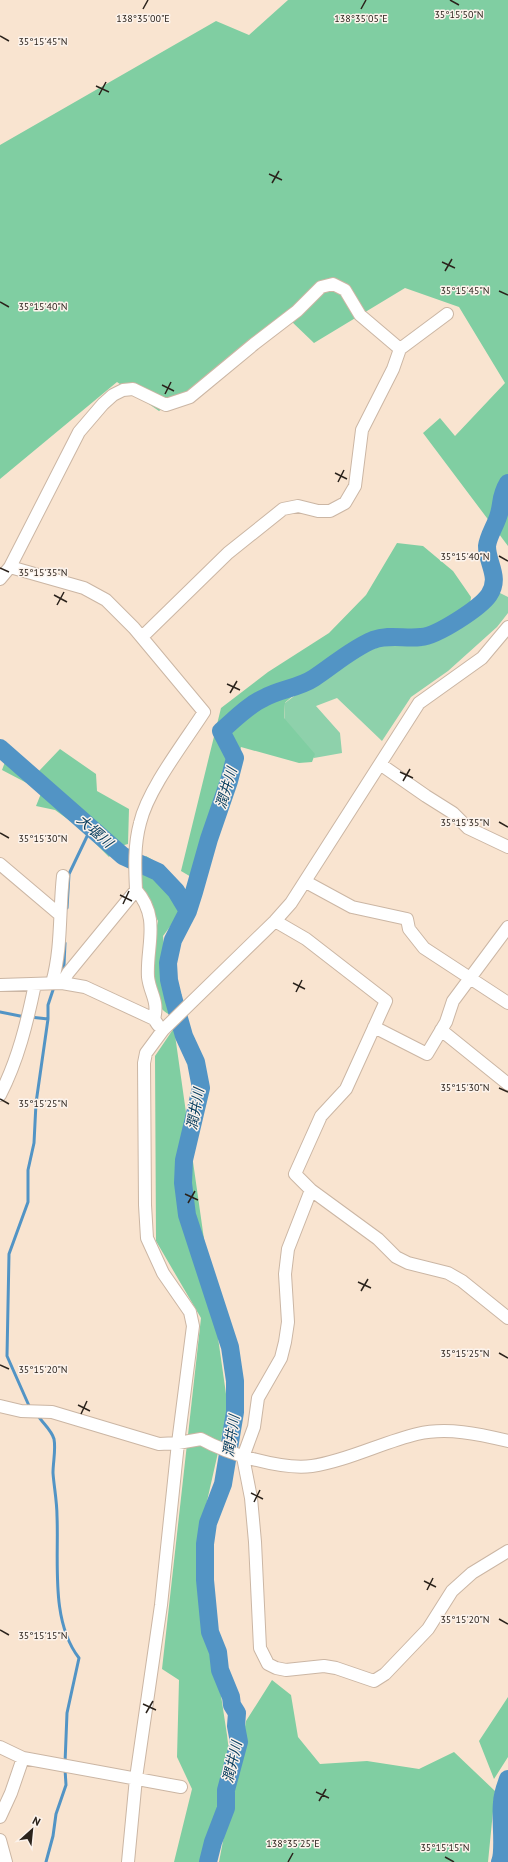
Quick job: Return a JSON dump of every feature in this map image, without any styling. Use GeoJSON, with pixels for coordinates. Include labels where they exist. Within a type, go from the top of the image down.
{"type":"FeatureCollection","features":[{"type":"Feature","properties":{"kind":"street"},"geometry":{"type":"LineString","coordinates":[[0,579],[10,567],[79,432],[103,404],[113,395],[133,389],[166,405],[190,397],[254,344],[297,311],[321,287],[333,284],[345,290],[360,315],[400,349]]}},
{"type":"Feature","properties":{"kind":"street"},"geometry":{"type":"LineString","coordinates":[[142,637],[228,554],[283,509],[298,506],[318,512],[330,511],[345,503],[355,486],[362,430],[393,369],[400,349],[447,314]]}},
{"type":"Feature","properties":{"kind":"street"},"geometry":{"type":"LineString","coordinates":[[10,567],[84,588],[106,600],[142,637],[204,712],[154,790],[140,823],[135,850],[136,884],[142,896],[150,920],[152,937],[148,976],[156,1002],[154,1019]]}},
{"type":"Feature","properties":{"kind":"street"},"geometry":{"type":"LineString","coordinates":[[128,1862],[136,1778],[161,1606],[178,1443],[193,1326],[190,1312],[163,1273],[147,1238],[145,1205],[144,1063],[146,1053],[166,1027],[197,999],[275,921],[306,882],[419,702],[482,658],[508,627]]}},
{"type":"Feature","properties":{"kind":"street"},"geometry":{"type":"LineString","coordinates":[[380,764],[453,812],[468,828],[508,847]]}},
{"type":"Feature","properties":{"kind":"street"},"geometry":{"type":"LineString","coordinates":[[0,864],[59,914]]}},
{"type":"Feature","properties":{"kind":"street"},"geometry":{"type":"LineString","coordinates":[[57,983],[60,938],[59,914],[63,876]]}},
{"type":"Feature","properties":{"kind":"street"},"geometry":{"type":"LineString","coordinates":[[306,882],[352,908],[407,919],[408,929],[424,948],[508,1003]]}},
{"type":"Feature","properties":{"kind":"street"},"geometry":{"type":"LineString","coordinates":[[57,983],[68,973],[136,884]]}},
{"type":"Feature","properties":{"kind":"street"},"geometry":{"type":"LineString","coordinates":[[275,921],[306,939],[386,1001],[346,1089],[320,1116],[295,1174],[311,1190],[378,1239],[396,1257],[408,1263],[448,1273],[462,1281],[508,1318]]}},
{"type":"Feature","properties":{"kind":"street"},"geometry":{"type":"LineString","coordinates":[[374,1027],[427,1054],[441,1030],[453,1001],[508,927]]}},
{"type":"Feature","properties":{"kind":"street"},"geometry":{"type":"LineString","coordinates":[[0,985],[57,983],[85,987],[154,1019],[166,1027]]}},
{"type":"Feature","properties":{"kind":"street"},"geometry":{"type":"LineString","coordinates":[[0,1095],[14,1064],[27,1022],[35,984]]}},
{"type":"Feature","properties":{"kind":"street"},"geometry":{"type":"LineString","coordinates":[[441,1030],[508,1084]]}},
{"type":"Feature","properties":{"kind":"street"},"geometry":{"type":"LineString","coordinates":[[311,1190],[288,1249],[285,1274],[288,1322],[281,1358],[258,1398],[254,1427],[241,1456],[251,1498],[255,1542],[260,1648],[268,1664],[276,1668],[286,1670],[324,1666],[336,1668],[374,1681],[385,1674],[428,1629],[452,1591],[472,1573],[508,1550]]}},
{"type":"Feature","properties":{"kind":"street"},"geometry":{"type":"LineString","coordinates":[[0,1406],[21,1411],[52,1412],[159,1444],[178,1443],[201,1439],[217,1448],[241,1456],[294,1466],[312,1466],[418,1434],[448,1431],[485,1435],[508,1441]]}},
{"type":"Feature","properties":{"kind":"street"},"geometry":{"type":"LineString","coordinates":[[0,1747],[23,1758],[181,1787]]}},
{"type":"Feature","properties":{"kind":"street"},"geometry":{"type":"LineString","coordinates":[[0,1817],[11,1793],[23,1758]]}},
{"type":"Feature","properties":{"kind":"street"},"geometry":{"type":"LineString","coordinates":[[0,1840],[6,1862]]}},
{"type":"Feature","properties":{"kind":"green space"},"geometry":{"type":"Polygon","coordinates":[[[288,0],[508,0],[508,546],[423,433],[440,418],[455,436],[505,383],[459,307],[405,288],[314,343],[290,320],[159,411],[117,382],[0,479],[0,145],[216,21],[249,35],[288,0]]]}},
{"type":"Feature","properties":{"kind":"green space"},"geometry":{"type":"Polygon","coordinates":[[[397,543],[423,546],[453,571],[471,597],[469,613],[430,642],[396,639],[371,647],[322,676],[285,703],[284,718],[315,754],[312,762],[299,763],[241,747],[226,810],[198,881],[181,871],[221,708],[268,672],[329,633],[366,595],[397,543]]]}},
{"type":"Feature","properties":{"kind":"green space"},"geometry":{"type":"Polygon","coordinates":[[[498,592],[508,597],[508,613],[497,627],[448,671],[411,697],[382,741],[337,698],[316,706],[340,733],[342,753],[314,758],[284,724],[285,703],[356,649],[464,617],[498,592]]]}},
{"type":"Feature","properties":{"kind":"green space"},"geometry":{"type":"Polygon","coordinates":[[[0,740],[39,771],[60,749],[96,774],[97,791],[129,809],[128,844],[117,847],[109,857],[80,828],[55,810],[36,806],[42,791],[2,770],[5,762],[0,758],[0,740]]]}},
{"type":"Feature","properties":{"kind":"green space"},"geometry":{"type":"Polygon","coordinates":[[[146,856],[159,864],[175,879],[186,898],[178,916],[163,936],[172,1016],[165,1012],[156,1001],[150,979],[150,966],[158,921],[144,894],[138,863],[146,856]]]}},
{"type":"Feature","properties":{"kind":"green space"},"geometry":{"type":"Polygon","coordinates":[[[174,1028],[228,1408],[203,1519],[208,1610],[231,1768],[215,1862],[174,1862],[192,1789],[177,1757],[179,1680],[162,1669],[201,1318],[156,1241],[155,1056],[174,1028]]]}},
{"type":"Feature","properties":{"kind":"green space"},"geometry":{"type":"Polygon","coordinates":[[[272,1680],[291,1695],[298,1737],[320,1764],[367,1761],[419,1769],[454,1752],[495,1791],[488,1862],[219,1862],[246,1721],[272,1680]]]}},
{"type":"Feature","properties":{"kind":"green space"},"geometry":{"type":"Polygon","coordinates":[[[508,1697],[508,1757],[494,1779],[479,1741],[508,1697]]]}},
{"type":"Feature","properties":{"kind":"waterway","name":"潤井川"},"geometry":{"type":"LineString","coordinates":[[208,1862],[213,1842],[226,1808],[226,1790],[239,1742],[236,1726],[237,1713],[232,1705],[231,1697],[220,1670],[218,1652],[210,1632],[205,1580],[205,1544],[208,1523],[223,1484],[235,1412],[235,1381],[230,1347],[187,1215],[183,1183],[184,1160],[201,1088],[196,1062],[184,1036],[169,980],[168,963],[173,940],[188,911],[235,758],[221,731],[241,713],[258,701],[276,692],[308,681],[350,653],[373,640],[385,637],[421,637],[428,635],[447,627],[477,607],[489,595],[494,582],[487,546],[497,520],[503,493],[508,483]]}},
{"type":"Feature","properties":{"kind":"waterway","name":"大堰川"},"geometry":{"type":"LineString","coordinates":[[0,748],[123,856],[158,872],[176,891],[188,911]]}},
{"type":"Feature","properties":{"kind":"waterway"},"geometry":{"type":"LineString","coordinates":[[67,908],[69,874],[91,828]]}},
{"type":"Feature","properties":{"kind":"waterway"},"geometry":{"type":"LineString","coordinates":[[59,977],[64,965],[65,943]]}},
{"type":"Feature","properties":{"kind":"waterway"},"geometry":{"type":"LineString","coordinates":[[30,1408],[7,1356],[9,1254],[28,1202],[28,1170],[34,1143],[36,1103],[48,1019],[48,1005],[54,987]]}},
{"type":"Feature","properties":{"kind":"waterway"},"geometry":{"type":"LineString","coordinates":[[0,1012],[25,1017]]}},
{"type":"Feature","properties":{"kind":"waterway"},"geometry":{"type":"LineString","coordinates":[[30,1017],[48,1019]]}},
{"type":"Feature","properties":{"kind":"waterway"},"geometry":{"type":"LineString","coordinates":[[37,1414],[51,1432],[55,1443],[53,1473],[57,1510],[57,1571],[60,1608],[70,1643],[79,1658],[67,1713],[65,1763]]}},
{"type":"Feature","properties":{"kind":"waterway"},"geometry":{"type":"LineString","coordinates":[[46,1862],[53,1836],[56,1814],[66,1785],[65,1769]]}},
{"type":"Feature","properties":{"kind":"waterway"},"geometry":{"type":"LineString","coordinates":[[500,1862],[502,1850],[502,1800],[508,1779]]}}]}
